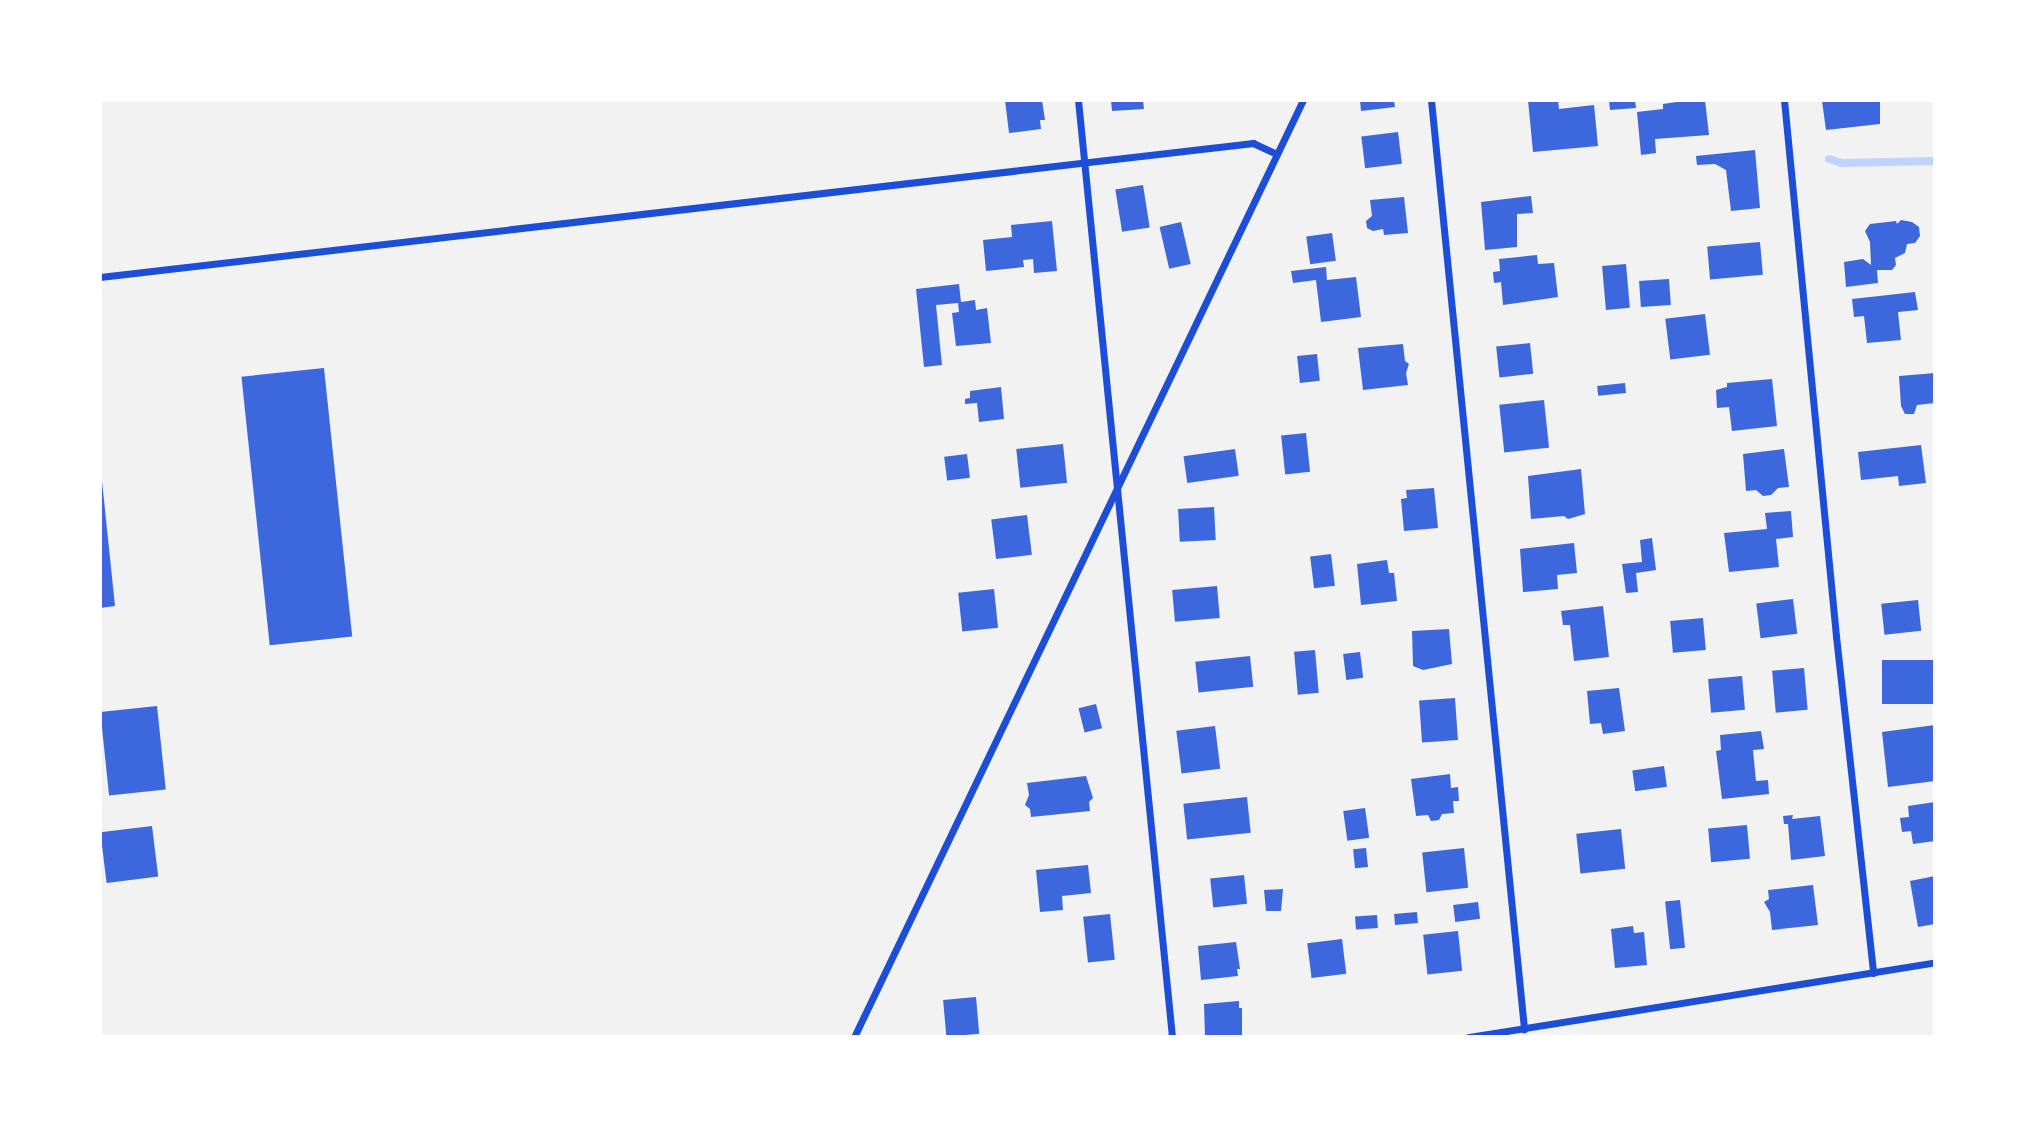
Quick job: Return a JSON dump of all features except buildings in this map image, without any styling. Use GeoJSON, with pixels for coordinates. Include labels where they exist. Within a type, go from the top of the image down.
{"type":"FeatureCollection","features":[{"type":"Feature","properties":{"kind":"street"},"geometry":{"type":"LineString","coordinates":[[1077,100],[1172,1037]]}},
{"type":"Feature","properties":{"kind":"street"},"geometry":{"type":"LineString","coordinates":[[854,1037],[1303,100]]}},
{"type":"Feature","properties":{"kind":"street"},"geometry":{"type":"LineString","coordinates":[[1431,100],[1524,1028]]}},
{"type":"Feature","properties":{"kind":"street"},"geometry":{"type":"LineString","coordinates":[[1784,100],[1836,636],[1873,973]]}},
{"type":"Feature","properties":{"kind":"street"},"geometry":{"type":"LineString","coordinates":[[100,277],[1253,143],[1277,154]]}},
{"type":"Feature","properties":{"kind":"street"},"geometry":{"type":"LineString","coordinates":[[1469,1037],[1935,962]]}},
{"type":"Feature","properties":{"kind":"waterway"},"geometry":{"type":"LineString","coordinates":[[1829,159],[1842,163],[1935,161]]}}]}
